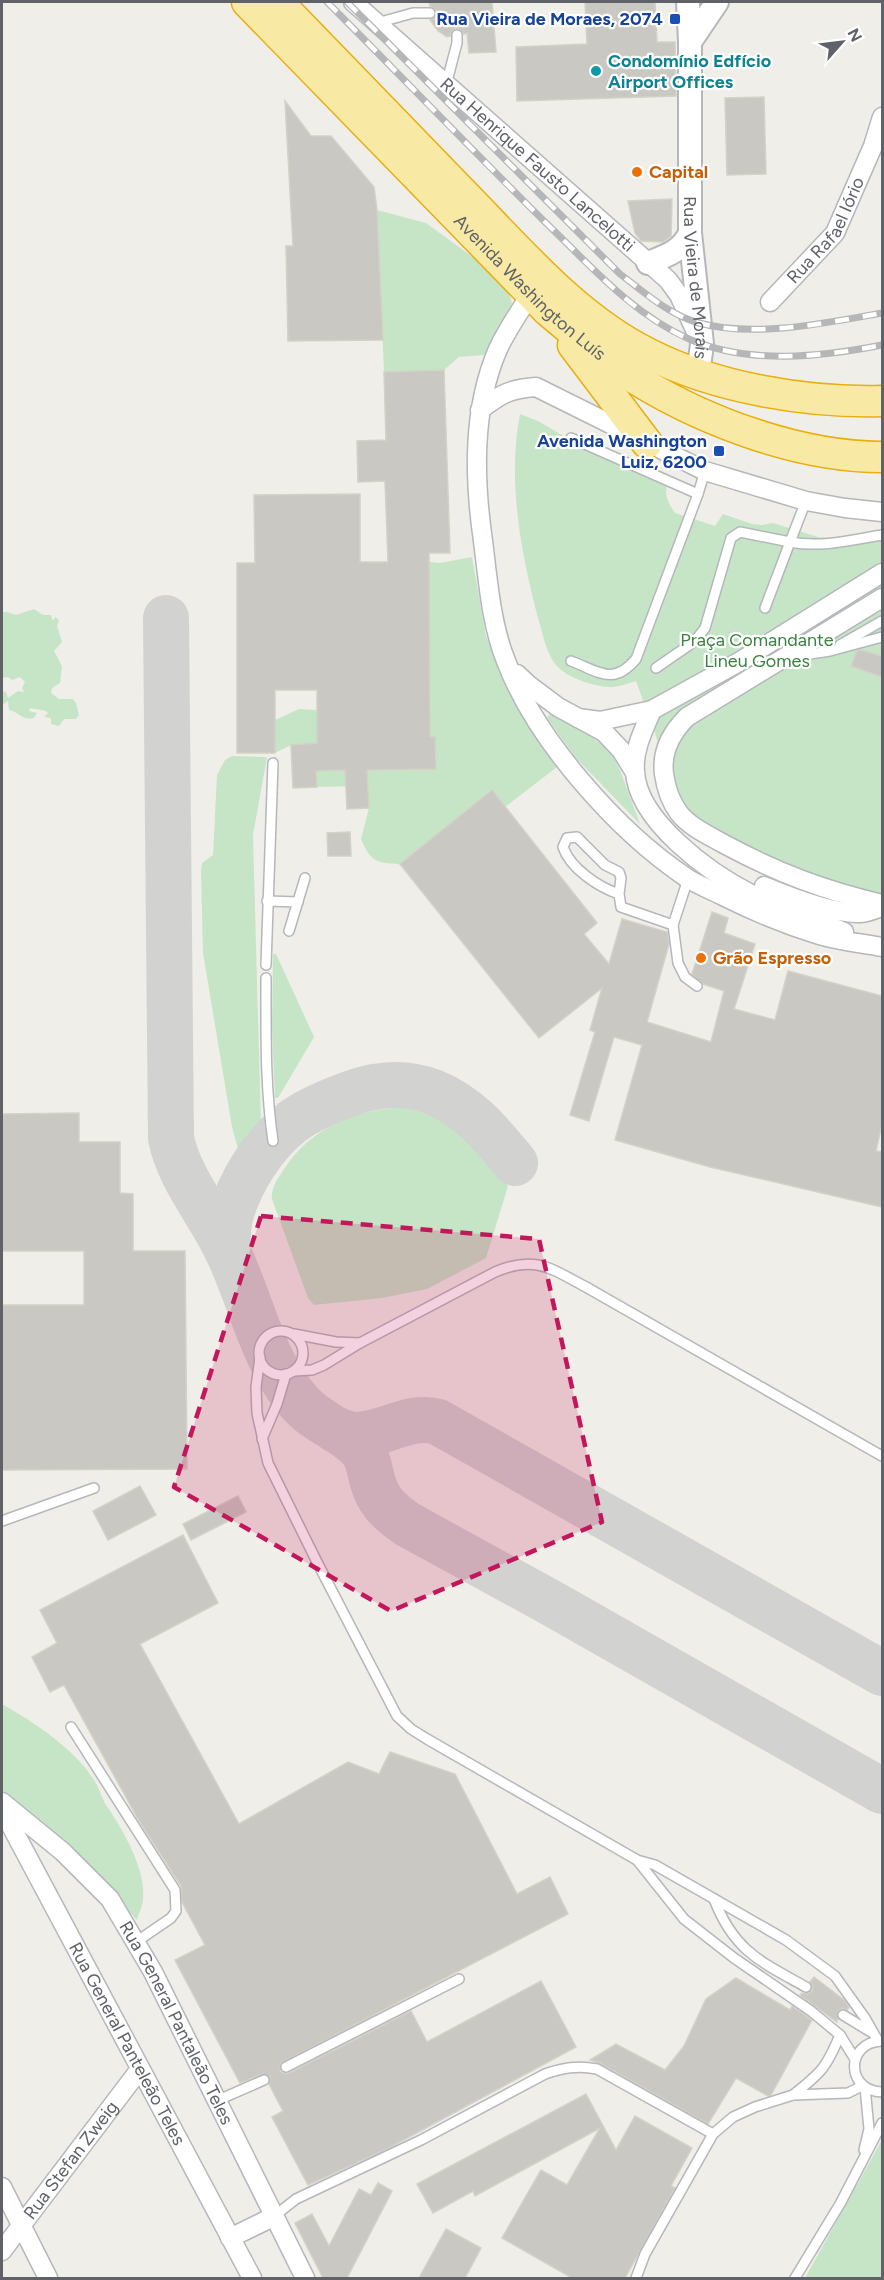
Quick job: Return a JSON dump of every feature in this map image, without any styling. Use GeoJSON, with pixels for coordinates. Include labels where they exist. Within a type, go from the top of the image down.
{"type":"FeatureCollection","features":[{"type":"Feature","properties":{"kind":"highway","name":"Avenida Washington Luís"},"geometry":{"type":"LineString","coordinates":[[247,2],[539,303],[590,347],[639,381],[694,410],[730,425],[809,448],[859,457],[882,458]]}},
{"type":"Feature","properties":{"kind":"highway","name":"Avenida Washington Luís"},"geometry":{"type":"LineString","coordinates":[[278,2],[519,251],[570,299],[608,329],[648,354],[698,375],[800,396],[843,402],[882,401]]}},
{"type":"Feature","properties":{"kind":"highway"},"geometry":{"type":"LineString","coordinates":[[539,303],[647,443]]}},
{"type":"Feature","properties":{"kind":"street","name":"Rua Henrique Fausto Lancelotti"},"geometry":{"type":"LineString","coordinates":[[352,2],[668,280],[679,295],[702,344]]}},
{"type":"Feature","properties":{"kind":"street"},"geometry":{"type":"LineString","coordinates":[[371,2],[375,22]]}},
{"type":"Feature","properties":{"kind":"street","name":"Rua Vieira de Morais"},"geometry":{"type":"LineString","coordinates":[[688,2],[690,233],[702,344],[698,375]]}},
{"type":"Feature","properties":{"kind":"street"},"geometry":{"type":"LineString","coordinates":[[690,42],[717,2]]}},
{"type":"Feature","properties":{"kind":"street","name":"Rua Rafael Iório"},"geometry":{"type":"LineString","coordinates":[[770,302],[835,233],[878,147],[882,117]]}},
{"type":"Feature","properties":{"kind":"street"},"geometry":{"type":"LineString","coordinates":[[648,263],[679,249],[685,244],[690,233]]}},
{"type":"Feature","properties":{"kind":"street"},"geometry":{"type":"LineString","coordinates":[[539,303],[499,348],[480,410],[477,443],[478,505],[498,635],[506,662],[548,739],[588,790],[637,838],[688,879],[759,913],[818,935],[882,947]]}},
{"type":"Feature","properties":{"kind":"street"},"geometry":{"type":"LineString","coordinates":[[480,410],[501,394],[516,389],[536,387],[705,471],[806,501],[882,512]]}},
{"type":"Feature","properties":{"kind":"street"},"geometry":{"type":"LineString","coordinates":[[578,718],[600,721],[652,710],[739,662],[882,573]]}},
{"type":"Feature","properties":{"kind":"street"},"geometry":{"type":"LineString","coordinates":[[882,598],[687,717],[674,730],[666,748],[663,767],[672,801],[679,813],[691,825],[767,867],[807,883],[882,905]]}},
{"type":"Feature","properties":{"kind":"street"},"geometry":{"type":"LineString","coordinates":[[506,662],[530,686],[558,707],[604,732],[614,742],[634,771],[639,790],[669,836],[719,874],[753,895],[882,947]]}},
{"type":"Feature","properties":{"kind":"street"},"geometry":{"type":"LineString","coordinates":[[634,771],[638,744],[652,710]]}},
{"type":"Feature","properties":{"kind":"street"},"geometry":{"type":"LineString","coordinates":[[719,874],[735,876],[807,902],[846,912],[860,913],[882,905]]}},
{"type":"Feature","properties":{"kind":"street","name":"Rua General Pantaleão Teles"},"geometry":{"type":"LineString","coordinates":[[2,1802],[63,1852],[110,1899],[153,1972],[305,2278]]}},
{"type":"Feature","properties":{"kind":"street","name":"Rua General Panteleão Teles"},"geometry":{"type":"LineString","coordinates":[[2,1809],[252,2278]]}},
{"type":"Feature","properties":{"kind":"street","name":"Rua Stefan Zweig"},"geometry":{"type":"LineString","coordinates":[[2,2251],[140,2069]]}},
{"type":"Feature","properties":{"kind":"street"},"geometry":{"type":"LineString","coordinates":[[2,2187],[48,2278]]}},
{"type":"Feature","properties":{"kind":"street"},"geometry":{"type":"LineString","coordinates":[[230,2238],[273,2217]]}},
{"type":"Feature","properties":{"kind":"lane"},"geometry":{"type":"LineString","coordinates":[[375,22],[413,12],[430,13]]}},
{"type":"Feature","properties":{"kind":"lane"},"geometry":{"type":"LineString","coordinates":[[446,85],[457,35]]}},
{"type":"Feature","properties":{"kind":"lane"},"geometry":{"type":"LineString","coordinates":[[571,438],[698,494]]}},
{"type":"Feature","properties":{"kind":"lane"},"geometry":{"type":"LineString","coordinates":[[571,662],[610,675],[618,675],[627,670],[636,659],[705,471]]}},
{"type":"Feature","properties":{"kind":"lane"},"geometry":{"type":"LineString","coordinates":[[765,608],[806,501]]}},
{"type":"Feature","properties":{"kind":"lane"},"geometry":{"type":"LineString","coordinates":[[656,668],[695,641],[705,628],[731,538],[735,534],[740,532],[810,544],[834,543],[882,535]]}},
{"type":"Feature","properties":{"kind":"lane"},"geometry":{"type":"LineString","coordinates":[[830,651],[882,621]]}},
{"type":"Feature","properties":{"kind":"lane"},"geometry":{"type":"LineString","coordinates":[[787,657],[830,651],[882,637]]}},
{"type":"Feature","properties":{"kind":"lane"},"geometry":{"type":"LineString","coordinates":[[266,965],[273,764]]}},
{"type":"Feature","properties":{"kind":"lane"},"geometry":{"type":"LineString","coordinates":[[618,894],[601,888],[565,853],[563,847],[567,838],[577,837],[605,865],[619,872],[621,878],[618,894],[621,907],[674,925]]}},
{"type":"Feature","properties":{"kind":"lane"},"geometry":{"type":"LineString","coordinates":[[289,931],[305,878]]}},
{"type":"Feature","properties":{"kind":"lane"},"geometry":{"type":"LineString","coordinates":[[688,879],[674,925],[678,963],[685,978],[697,986]]}},
{"type":"Feature","properties":{"kind":"lane"},"geometry":{"type":"LineString","coordinates":[[267,901],[298,902]]}},
{"type":"Feature","properties":{"kind":"lane"},"geometry":{"type":"LineString","coordinates":[[266,978],[267,1106],[273,1141]]}},
{"type":"Feature","properties":{"kind":"lane"},"geometry":{"type":"LineString","coordinates":[[260,1357],[264,1366],[271,1372],[290,1373],[312,1370],[495,1272],[513,1264],[534,1263],[554,1270],[586,1287],[882,1456]]}},
{"type":"Feature","properties":{"kind":"lane"},"geometry":{"type":"LineString","coordinates":[[360,1343],[336,1342],[277,1331],[269,1335],[263,1340],[260,1348],[256,1387],[257,1413],[268,1463],[375,1678],[397,1716],[411,1730],[637,1860],[655,1865],[786,1940],[835,1976],[878,2038]]}},
{"type":"Feature","properties":{"kind":"lane"},"geometry":{"type":"LineString","coordinates":[[262,1438],[290,1373],[300,1365],[303,1348],[300,1340],[293,1334]]}},
{"type":"Feature","properties":{"kind":"lane"},"geometry":{"type":"LineString","coordinates":[[2,1521],[94,1488]]}},
{"type":"Feature","properties":{"kind":"lane"},"geometry":{"type":"LineString","coordinates":[[71,1727],[175,1890],[176,1911],[171,1918],[136,1942]]}},
{"type":"Feature","properties":{"kind":"lane"},"geometry":{"type":"LineString","coordinates":[[637,1860],[684,1919],[734,1958],[812,2011],[840,2035],[855,2059]]}},
{"type":"Feature","properties":{"kind":"lane"},"geometry":{"type":"LineString","coordinates":[[714,1899],[718,1911],[741,1947],[754,1958],[806,1988]]}},
{"type":"Feature","properties":{"kind":"lane"},"geometry":{"type":"LineString","coordinates":[[286,2067],[459,1979]]}},
{"type":"Feature","properties":{"kind":"lane"},"geometry":{"type":"LineString","coordinates":[[843,2015],[878,2038]]}},
{"type":"Feature","properties":{"kind":"lane"},"geometry":{"type":"LineString","coordinates":[[793,2095],[820,2073],[828,2062],[840,2035]]}},
{"type":"Feature","properties":{"kind":"lane"},"geometry":{"type":"LineString","coordinates":[[878,2038],[864,2046],[855,2059],[854,2068],[857,2078],[864,2087],[882,2092]]}},
{"type":"Feature","properties":{"kind":"lane"},"geometry":{"type":"LineString","coordinates":[[273,2217],[296,2199],[421,2140],[544,2074],[566,2067],[582,2066],[597,2069],[713,2134]]}},
{"type":"Feature","properties":{"kind":"lane"},"geometry":{"type":"LineString","coordinates":[[216,2101],[264,2080]]}},
{"type":"Feature","properties":{"kind":"lane"},"geometry":{"type":"LineString","coordinates":[[636,2278],[645,2254],[713,2134],[733,2117],[755,2107],[793,2095],[848,2093],[864,2087]]}},
{"type":"Feature","properties":{"kind":"lane"},"geometry":{"type":"LineString","coordinates":[[860,2164],[870,2128],[864,2087]]}},
{"type":"Feature","properties":{"kind":"lane"},"geometry":{"type":"LineString","coordinates":[[795,2278],[840,2204],[882,2123]]}},
{"type":"Feature","properties":{"kind":"highlighted area"},"geometry":{"type":"Polygon","coordinates":[[[261,1216],[539,1239],[602,1522],[391,1611],[174,1487],[261,1216]]]}},
{"type":"Feature","properties":{"kind":"green space"},"geometry":{"type":"Polygon","coordinates":[[[377,210],[426,223],[507,282],[512,304],[484,355],[459,357],[444,370],[384,372],[377,210]]]}},
{"type":"Feature","properties":{"kind":"green space","name":"Praça Comandante Lineu Gomes"},"geometry":{"type":"Polygon","coordinates":[[[520,414],[538,421],[596,455],[626,465],[667,485],[669,503],[675,513],[715,526],[723,514],[752,524],[773,523],[818,537],[829,538],[882,530],[882,911],[690,830],[636,681],[614,687],[592,684],[570,676],[555,663],[548,651],[538,618],[521,543],[515,465],[520,414]]]}},
{"type":"Feature","properties":{"kind":"green space"},"geometry":{"type":"Polygon","coordinates":[[[472,557],[486,636],[504,679],[557,767],[505,807],[492,791],[400,864],[385,863],[371,857],[361,839],[369,808],[368,786],[317,787],[315,744],[291,745],[275,753],[275,720],[299,709],[317,710],[429,562],[440,563],[472,557]],[[435,738],[327,770],[435,769],[435,738]]]}},
{"type":"Feature","properties":{"kind":"green space"},"geometry":{"type":"Polygon","coordinates":[[[34,609],[43,615],[51,615],[53,621],[55,617],[59,620],[57,626],[62,642],[54,651],[62,666],[60,683],[52,688],[51,693],[59,699],[73,699],[79,715],[76,719],[64,719],[59,726],[51,724],[51,718],[44,717],[48,713],[46,711],[30,708],[29,711],[37,713],[34,718],[26,718],[9,710],[8,701],[2,705],[2,691],[6,692],[8,698],[18,691],[24,692],[22,688],[25,682],[20,677],[12,680],[8,677],[2,678],[2,612],[16,615],[34,609]]]}},
{"type":"Feature","properties":{"kind":"green space"},"geometry":{"type":"Polygon","coordinates":[[[553,711],[609,749],[620,770],[640,824],[575,757],[547,718],[553,711]]]}},
{"type":"Feature","properties":{"kind":"green space"},"geometry":{"type":"Polygon","coordinates":[[[232,756],[267,757],[253,835],[261,1126],[255,1138],[240,1156],[232,1127],[203,953],[201,871],[202,863],[213,855],[217,775],[225,760],[232,756]]]}},
{"type":"Feature","properties":{"kind":"green space"},"geometry":{"type":"Polygon","coordinates":[[[273,954],[276,954],[314,1037],[278,1098],[275,1098],[272,1026],[273,954]]]}},
{"type":"Feature","properties":{"kind":"green space"},"geometry":{"type":"Polygon","coordinates":[[[405,1107],[437,1118],[451,1126],[477,1147],[508,1186],[486,1258],[427,1289],[382,1298],[314,1305],[308,1298],[272,1199],[275,1183],[295,1154],[322,1131],[369,1112],[405,1107]]]}},
{"type":"Feature","properties":{"kind":"green space"},"geometry":{"type":"Polygon","coordinates":[[[2,1704],[26,1718],[65,1747],[96,1783],[104,1802],[132,1849],[141,1874],[143,1901],[137,1920],[94,1873],[4,1793],[2,1785],[2,1704]]]}},
{"type":"Feature","properties":{"kind":"green space"},"geometry":{"type":"Polygon","coordinates":[[[882,2140],[882,2278],[805,2278],[882,2140]]]}},
{"type":"Feature","properties":{"kind":"building"},"geometry":{"type":"Polygon","coordinates":[[[429,2],[492,2],[496,52],[469,53],[467,33],[464,34],[456,28],[447,37],[437,30],[430,20],[437,12],[429,2]]]}},
{"type":"Feature","properties":{"kind":"building","name":"Condomínio Edfício Airport Offices"},"geometry":{"type":"Polygon","coordinates":[[[585,2],[655,2],[657,42],[675,42],[676,96],[517,101],[516,47],[587,44],[585,2]]]}},
{"type":"Feature","properties":{"kind":"building"},"geometry":{"type":"Polygon","coordinates":[[[764,97],[766,174],[727,175],[725,98],[764,97]]]}},
{"type":"Feature","properties":{"kind":"building"},"geometry":{"type":"Polygon","coordinates":[[[285,101],[311,136],[331,136],[374,187],[383,340],[288,341],[286,246],[293,246],[285,101]]]}},
{"type":"Feature","properties":{"kind":"building"},"geometry":{"type":"Polygon","coordinates":[[[672,199],[671,236],[663,242],[641,241],[635,233],[628,201],[672,199]]]}},
{"type":"Feature","properties":{"kind":"building"},"geometry":{"type":"Polygon","coordinates":[[[444,370],[450,553],[429,553],[430,737],[435,737],[436,769],[367,770],[369,808],[347,809],[345,770],[316,771],[317,787],[293,788],[291,745],[317,743],[317,690],[275,690],[275,753],[237,753],[237,563],[255,563],[254,495],[360,494],[360,562],[388,562],[385,481],[358,482],[357,441],[386,440],[384,372],[444,370]]]}},
{"type":"Feature","properties":{"kind":"building"},"geometry":{"type":"Polygon","coordinates":[[[857,651],[882,656],[882,677],[851,666],[857,651]]]}},
{"type":"Feature","properties":{"kind":"building"},"geometry":{"type":"Polygon","coordinates":[[[492,790],[597,923],[584,934],[609,964],[622,919],[667,932],[669,944],[647,1022],[711,1042],[724,991],[703,984],[692,974],[712,912],[728,918],[724,933],[755,944],[734,1009],[775,1020],[788,971],[882,996],[882,1124],[876,1151],[882,1152],[882,1207],[710,1167],[615,1140],[642,1045],[614,1037],[589,1121],[570,1115],[595,1032],[590,1030],[602,988],[539,1038],[400,864],[492,790]]]}},
{"type":"Feature","properties":{"kind":"building"},"geometry":{"type":"Polygon","coordinates":[[[350,832],[351,856],[328,856],[327,833],[350,832]]]}},
{"type":"Feature","properties":{"kind":"building"},"geometry":{"type":"Polygon","coordinates":[[[79,1113],[79,1142],[120,1142],[120,1193],[133,1194],[133,1251],[185,1251],[187,1469],[2,1470],[2,1305],[84,1305],[84,1251],[2,1251],[2,1114],[79,1113]]]}},
{"type":"Feature","properties":{"kind":"building"},"geometry":{"type":"Polygon","coordinates":[[[140,1486],[156,1515],[108,1540],[93,1511],[140,1486]]]}},
{"type":"Feature","properties":{"kind":"building"},"geometry":{"type":"Polygon","coordinates":[[[238,1496],[246,1512],[191,1540],[183,1524],[238,1496]]]}},
{"type":"Feature","properties":{"kind":"building"},"geometry":{"type":"Polygon","coordinates":[[[183,1535],[218,1603],[140,1644],[239,1824],[348,1762],[379,1774],[390,1752],[455,1774],[517,1894],[550,1877],[568,1914],[281,2063],[280,2071],[285,2074],[289,2073],[411,2011],[427,2042],[541,1981],[576,2047],[387,2149],[308,2185],[272,2117],[283,2111],[269,2084],[270,2077],[262,2074],[240,2083],[175,1960],[205,1945],[182,1902],[181,1886],[138,1819],[64,1685],[50,1692],[32,1657],[57,1643],[40,1610],[183,1535]]]}},
{"type":"Feature","properties":{"kind":"building"},"geometry":{"type":"Polygon","coordinates":[[[814,1977],[844,2000],[849,2007],[847,2010],[843,2008],[838,2011],[837,2022],[800,1995],[812,1991],[813,1986],[810,1982],[814,1977]]]}},
{"type":"Feature","properties":{"kind":"building"},"geometry":{"type":"Polygon","coordinates":[[[736,1978],[790,2010],[792,2006],[812,2020],[771,2095],[768,2096],[736,2078],[708,2124],[600,2063],[590,2060],[616,2044],[665,2070],[684,2046],[706,1999],[736,1978]]]}},
{"type":"Feature","properties":{"kind":"building"},"geometry":{"type":"Polygon","coordinates":[[[586,2094],[616,2150],[635,2116],[692,2148],[671,2186],[675,2188],[625,2278],[572,2278],[502,2238],[541,2170],[567,2185],[600,2128],[475,2196],[473,2191],[433,2213],[417,2184],[586,2094]]]}},
{"type":"Feature","properties":{"kind":"building"},"geometry":{"type":"Polygon","coordinates":[[[378,2183],[392,2191],[347,2278],[323,2278],[295,2223],[312,2214],[329,2246],[359,2189],[371,2195],[378,2183]]]}},
{"type":"Feature","properties":{"kind":"building"},"geometry":{"type":"Polygon","coordinates":[[[446,2229],[481,2248],[465,2278],[419,2278],[446,2229]]]}},
{"type":"Feature","properties":{"kind":"taxiway"},"geometry":{"type":"LineString","coordinates":[[166,618],[171,1138],[180,1167],[219,1234],[235,1267],[276,1368],[287,1386],[307,1410],[350,1439],[364,1453],[377,1494],[390,1510],[407,1524],[553,1604],[882,1791]]}},
{"type":"Feature","properties":{"kind":"taxiway"},"geometry":{"type":"LineString","coordinates":[[226,1248],[234,1204],[246,1177],[271,1141],[292,1122],[305,1114],[359,1091],[380,1086],[401,1085],[433,1092],[469,1113],[515,1163]]}},
{"type":"Feature","properties":{"kind":"taxiway"},"geometry":{"type":"LineString","coordinates":[[336,1430],[354,1435],[375,1432],[417,1420],[438,1422],[882,1673]]}},
{"type":"Feature","properties":{"kind":"railway"},"geometry":{"type":"LineString","coordinates":[[327,2],[595,271],[630,302],[668,329],[712,347],[736,353],[760,355],[835,353],[882,345]]}},
{"type":"Feature","properties":{"kind":"railway"},"geometry":{"type":"LineString","coordinates":[[347,2],[620,274],[667,309],[699,323],[743,329],[790,327],[882,313]]}},
{"type":"Feature","properties":{"kind":"place","name":"Rua Vieira de Moraes, 2074"},"geometry":{"type":"Point","coordinates":[675,19]}},
{"type":"Feature","properties":{"kind":"place","name":"Condomínio Edfício Airport Offices"},"geometry":{"type":"Point","coordinates":[596,71]}},
{"type":"Feature","properties":{"kind":"place","name":"Capital"},"geometry":{"type":"Point","coordinates":[637,172]}},
{"type":"Feature","properties":{"kind":"place","name":"Avenida Washington Luiz, 6200"},"geometry":{"type":"Point","coordinates":[719,451]}},
{"type":"Feature","properties":{"kind":"place","name":"Grão Espresso"},"geometry":{"type":"Point","coordinates":[701,958]}}]}
